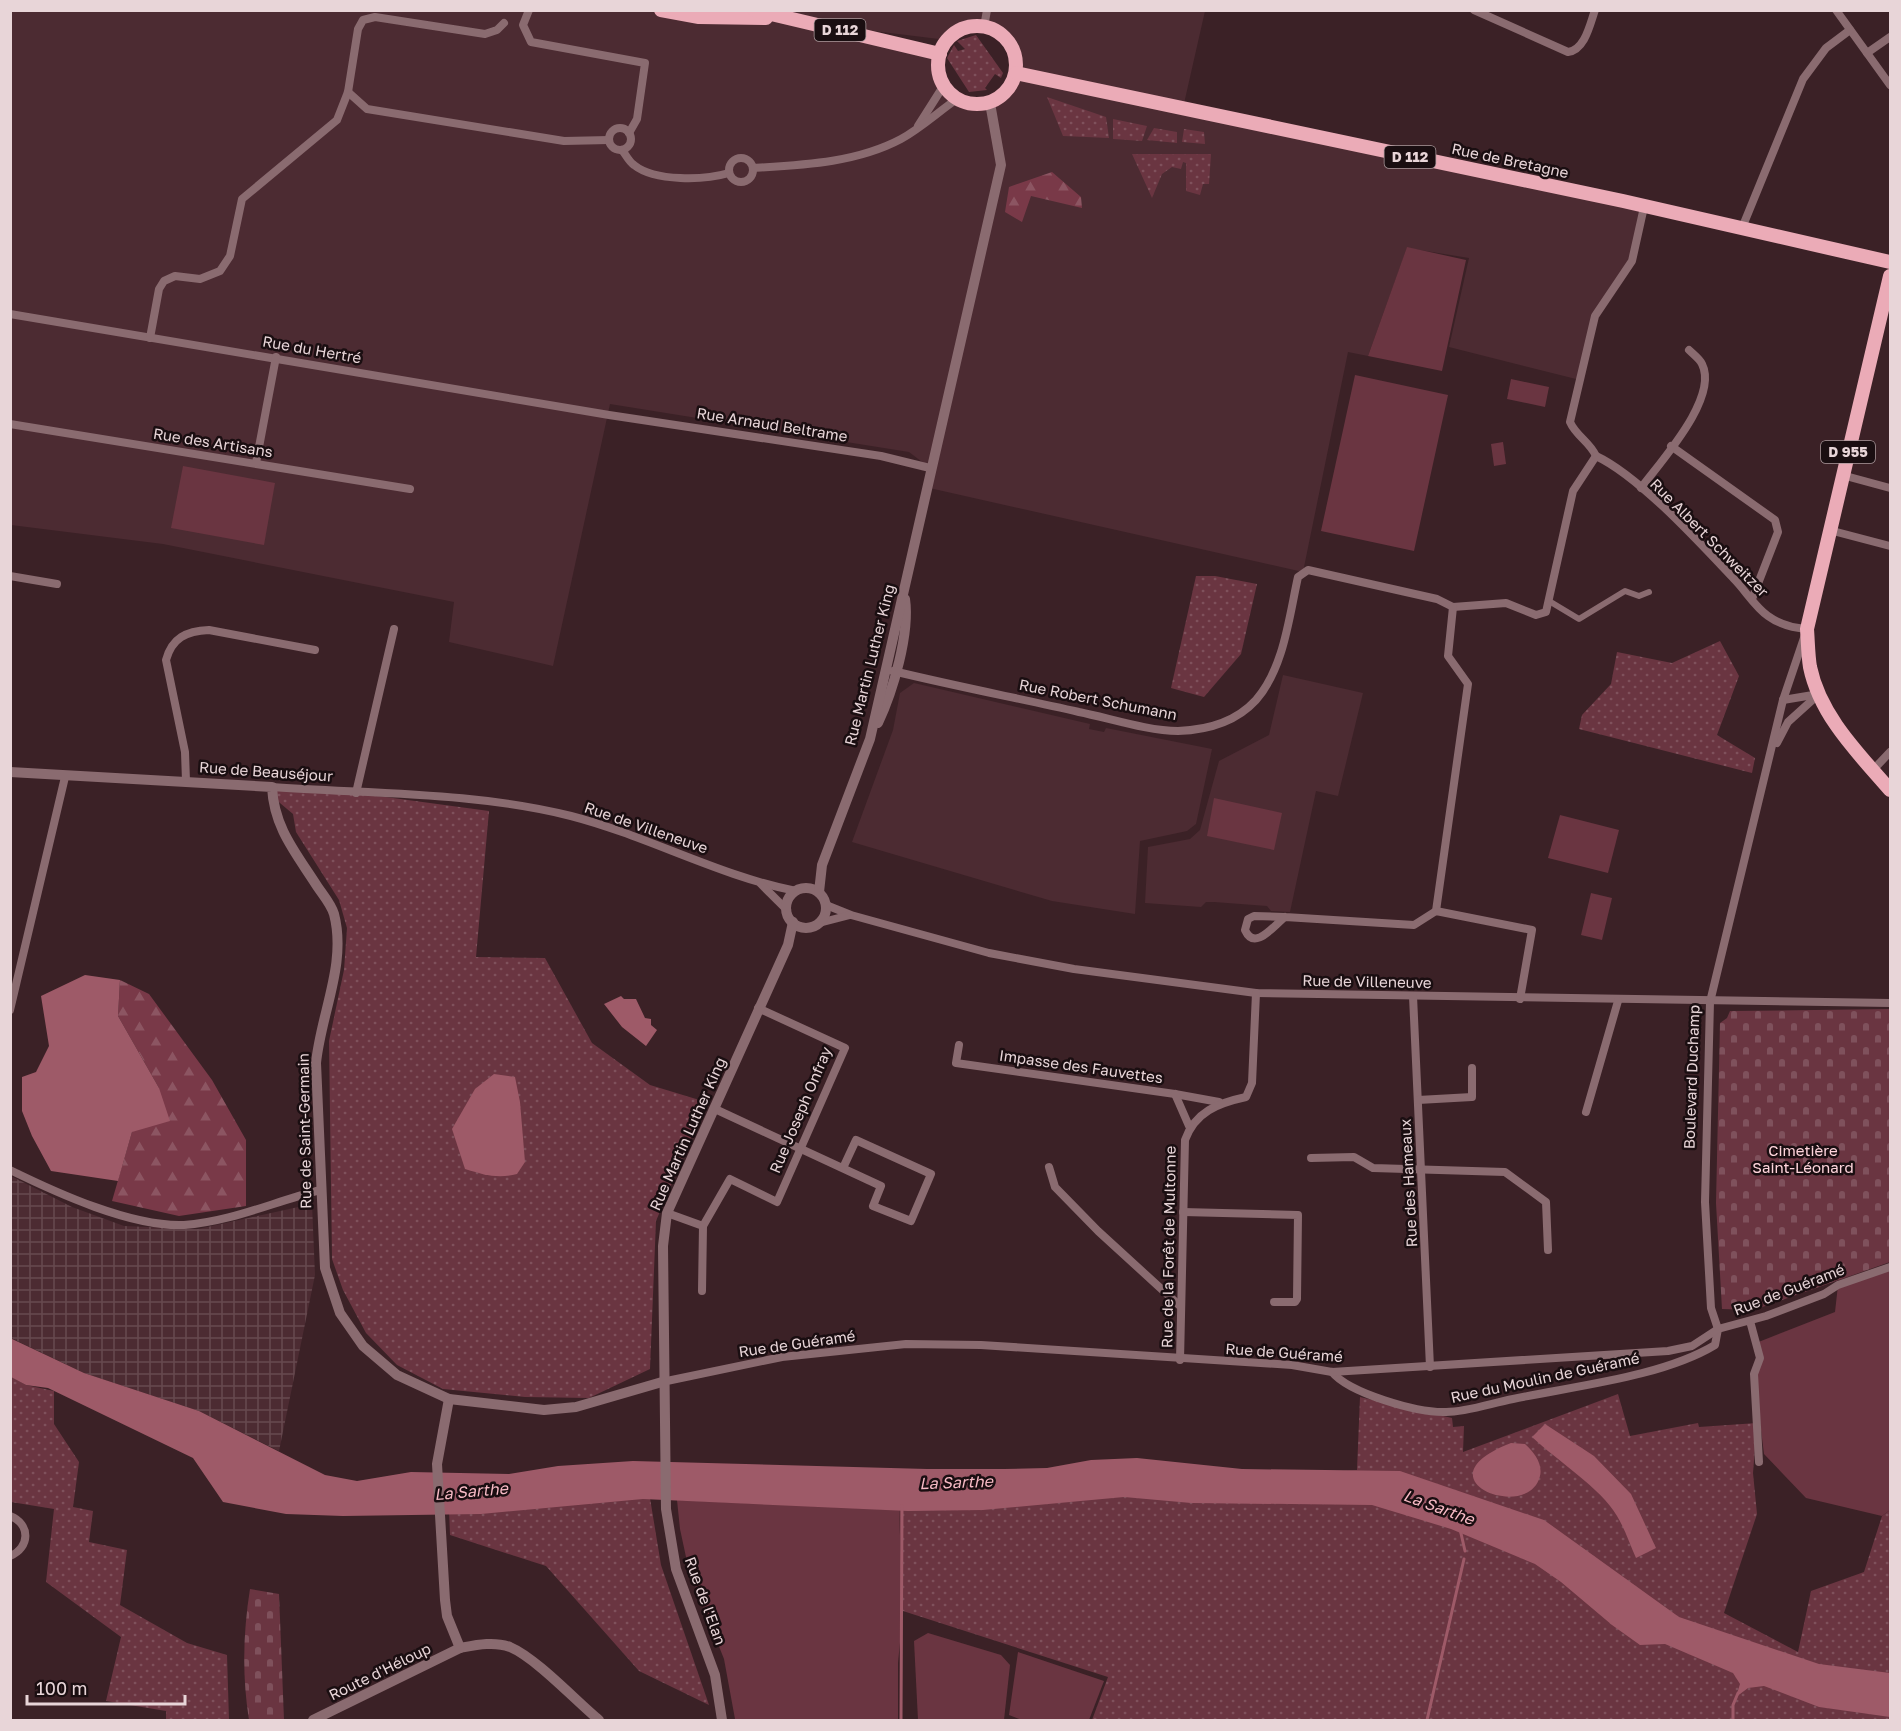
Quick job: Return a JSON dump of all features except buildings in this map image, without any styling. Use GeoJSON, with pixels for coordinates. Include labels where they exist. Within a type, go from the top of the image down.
{"type":"FeatureCollection","features":[{"type":"Feature","properties":{"kind":"main road","name":"D 112"},"geometry":{"type":"LineString","coordinates":[[661,10],[699,17],[786,18]]}},
{"type":"Feature","properties":{"kind":"main road","name":"D 112"},"geometry":{"type":"LineString","coordinates":[[754,10],[940,54]]}},
{"type":"Feature","properties":{"kind":"main road"},"geometry":{"type":"LineString","coordinates":[[984,27],[997,32],[1011,45],[1016,59],[1016,73],[1005,93],[990,103],[970,104],[957,99],[944,86],[938,67],[940,54],[947,40],[959,31],[984,27]]}},
{"type":"Feature","properties":{"kind":"main road","name":"Rue de Bretagne"},"geometry":{"type":"LineString","coordinates":[[1016,73],[1742,228],[1890,262]]}},
{"type":"Feature","properties":{"kind":"main road","name":"Boulevard Duchamp"},"geometry":{"type":"LineString","coordinates":[[1819,694],[1810,667],[1807,629],[1890,276]]}},
{"type":"Feature","properties":{"kind":"main road","name":"D 955"},"geometry":{"type":"LineString","coordinates":[[1819,694],[1829,715],[1890,790]]}},
{"type":"Feature","properties":{"kind":"street"},"geometry":{"type":"LineString","coordinates":[[529,10],[523,25],[531,42],[645,63],[637,119],[629,133],[630,145],[622,150],[614,149],[609,140],[611,133],[617,129],[629,133]]}},
{"type":"Feature","properties":{"kind":"street"},"geometry":{"type":"LineString","coordinates":[[984,27],[987,10]]}},
{"type":"Feature","properties":{"kind":"street"},"geometry":{"type":"LineString","coordinates":[[1474,10],[1568,52],[1574,51],[1581,44],[1595,10]]}},
{"type":"Feature","properties":{"kind":"street"},"geometry":{"type":"LineString","coordinates":[[1836,10],[1890,85]]}},
{"type":"Feature","properties":{"kind":"street"},"geometry":{"type":"LineString","coordinates":[[150,338],[159,289],[164,281],[175,276],[200,279],[220,272],[230,256],[242,199],[337,120],[348,92],[358,29],[367,18],[375,16],[485,34],[497,30],[504,22]]}},
{"type":"Feature","properties":{"kind":"street"},"geometry":{"type":"LineString","coordinates":[[1742,228],[1803,79],[1826,48],[1850,30]]}},
{"type":"Feature","properties":{"kind":"street"},"geometry":{"type":"LineString","coordinates":[[1867,53],[1890,37]]}},
{"type":"Feature","properties":{"kind":"street"},"geometry":{"type":"LineString","coordinates":[[916,129],[944,86]]}},
{"type":"Feature","properties":{"kind":"street"},"geometry":{"type":"LineString","coordinates":[[348,92],[367,109],[564,141],[609,140]]}},
{"type":"Feature","properties":{"kind":"street"},"geometry":{"type":"LineString","coordinates":[[753,168],[810,165],[860,154],[902,139],[957,99]]}},
{"type":"Feature","properties":{"kind":"street","name":"Rue Martin Luther King"},"geometry":{"type":"LineString","coordinates":[[819,892],[822,865],[870,739],[873,718],[891,670],[904,590],[930,468],[1001,165],[990,103]]}},
{"type":"Feature","properties":{"kind":"street"},"geometry":{"type":"LineString","coordinates":[[622,150],[634,166],[653,172],[693,180],[729,172]]}},
{"type":"Feature","properties":{"kind":"street"},"geometry":{"type":"LineString","coordinates":[[739,158],[749,162],[753,168],[752,176],[741,182],[733,180],[729,172],[732,162],[739,158]]}},
{"type":"Feature","properties":{"kind":"street","name":"Rue Albert Schweitzer"},"geometry":{"type":"LineString","coordinates":[[1644,207],[1632,261],[1595,316],[1570,422],[1573,429],[1592,446],[1596,456],[1610,463],[1641,488],[1774,620],[1807,629]]}},
{"type":"Feature","properties":{"kind":"street","name":"Rue du Hertré"},"geometry":{"type":"LineString","coordinates":[[10,314],[276,357],[609,415]]}},
{"type":"Feature","properties":{"kind":"street"},"geometry":{"type":"LineString","coordinates":[[1641,488],[1696,410],[1704,393],[1706,376],[1702,362],[1689,350]]}},
{"type":"Feature","properties":{"kind":"street"},"geometry":{"type":"LineString","coordinates":[[256,463],[276,357]]}},
{"type":"Feature","properties":{"kind":"street","name":"Rue Arnaud Beltrame"},"geometry":{"type":"LineString","coordinates":[[609,415],[870,454],[930,468]]}},
{"type":"Feature","properties":{"kind":"street","name":"Rue des Artisans"},"geometry":{"type":"LineString","coordinates":[[10,424],[410,489]]}},
{"type":"Feature","properties":{"kind":"street"},"geometry":{"type":"LineString","coordinates":[[1671,446],[1774,520],[1778,532],[1752,599]]}},
{"type":"Feature","properties":{"kind":"street"},"geometry":{"type":"LineString","coordinates":[[1436,911],[1468,684],[1449,656],[1453,607],[1506,603],[1536,615],[1546,612],[1573,491],[1596,456]]}},
{"type":"Feature","properties":{"kind":"street"},"geometry":{"type":"LineString","coordinates":[[1842,475],[1890,488]]}},
{"type":"Feature","properties":{"kind":"street"},"geometry":{"type":"LineString","coordinates":[[1829,530],[1890,546]]}},
{"type":"Feature","properties":{"kind":"street","name":"Rue Robert Schumann"},"geometry":{"type":"LineString","coordinates":[[891,670],[1127,722],[1174,731],[1192,730],[1216,726],[1239,715],[1271,680],[1298,577],[1303,572],[1308,570],[1437,599],[1453,607]]}},
{"type":"Feature","properties":{"kind":"street"},"geometry":{"type":"LineString","coordinates":[[10,576],[57,584]]}},
{"type":"Feature","properties":{"kind":"street"},"geometry":{"type":"LineString","coordinates":[[1549,601],[1579,619],[1625,591],[1639,596],[1649,592]]}},
{"type":"Feature","properties":{"kind":"street"},"geometry":{"type":"LineString","coordinates":[[356,793],[394,629]]}},
{"type":"Feature","properties":{"kind":"street","name":"Boulevard Duchamp"},"geometry":{"type":"LineString","coordinates":[[1718,1329],[1711,1308],[1705,1202],[1710,1002],[1783,700],[1807,629]]}},
{"type":"Feature","properties":{"kind":"street"},"geometry":{"type":"LineString","coordinates":[[186,782],[185,752],[166,660],[170,648],[181,636],[194,631],[209,630],[315,650]]}},
{"type":"Feature","properties":{"kind":"street"},"geometry":{"type":"LineString","coordinates":[[1783,700],[1819,694]]}},
{"type":"Feature","properties":{"kind":"street","name":"Boulevard Duchamp"},"geometry":{"type":"LineString","coordinates":[[1770,760],[1788,722],[1819,694]]}},
{"type":"Feature","properties":{"kind":"street"},"geometry":{"type":"LineString","coordinates":[[1873,770],[1890,752]]}},
{"type":"Feature","properties":{"kind":"street","name":"Rue de Beauséjour"},"geometry":{"type":"LineString","coordinates":[[10,772],[65,777],[272,787],[519,805]]}},
{"type":"Feature","properties":{"kind":"street"},"geometry":{"type":"LineString","coordinates":[[10,1010],[65,777]]}},
{"type":"Feature","properties":{"kind":"street","name":"Rue de Saint-Germain"},"geometry":{"type":"LineString","coordinates":[[272,787],[273,809],[285,834],[333,910],[339,940],[336,969],[319,1034],[316,1064],[325,1268],[340,1313],[363,1346],[397,1375],[449,1399],[544,1410],[576,1407],[662,1382]]}},
{"type":"Feature","properties":{"kind":"street","name":"Rue de Villeneuve"},"geometry":{"type":"LineString","coordinates":[[519,805],[610,828],[761,884]]}},
{"type":"Feature","properties":{"kind":"street","name":"Rue Martin Luther King"},"geometry":{"type":"LineString","coordinates":[[801,889],[822,865]]}},
{"type":"Feature","properties":{"kind":"street"},"geometry":{"type":"LineString","coordinates":[[761,884],[819,892],[826,905],[826,912],[819,923],[805,927],[793,922],[786,910],[761,884]]}},
{"type":"Feature","properties":{"kind":"street"},"geometry":{"type":"LineString","coordinates":[[786,910],[788,899],[801,889]]}},
{"type":"Feature","properties":{"kind":"street","name":"Rue de Villeneuve"},"geometry":{"type":"LineString","coordinates":[[826,905],[851,915],[989,953],[1053,965],[1256,993],[1618,1001],[1890,1003]]}},
{"type":"Feature","properties":{"kind":"street"},"geometry":{"type":"LineString","coordinates":[[1285,917],[1414,925],[1436,911],[1532,930],[1520,999]]}},
{"type":"Feature","properties":{"kind":"street","name":"Rue de Villeneuve"},"geometry":{"type":"LineString","coordinates":[[819,923],[851,915]]}},
{"type":"Feature","properties":{"kind":"street","name":"Rue Martin Luther King"},"geometry":{"type":"LineString","coordinates":[[662,1382],[663,1246],[667,1213],[716,1109],[758,1008],[788,945],[793,922]]}},
{"type":"Feature","properties":{"kind":"street","name":"Rue Martin Luther King"},"geometry":{"type":"LineString","coordinates":[[788,945],[805,927]]}},
{"type":"Feature","properties":{"kind":"street","name":"Rue de la Forêt de Multonne"},"geometry":{"type":"LineString","coordinates":[[1180,1360],[1185,1140],[1190,1126],[1219,1102],[1246,1097],[1252,1083],[1256,993]]}},
{"type":"Feature","properties":{"kind":"street","name":"Rue des Hameaux"},"geometry":{"type":"LineString","coordinates":[[1413,996],[1430,1367]]}},
{"type":"Feature","properties":{"kind":"street"},"geometry":{"type":"LineString","coordinates":[[1586,1112],[1618,1001]]}},
{"type":"Feature","properties":{"kind":"street","name":"Rue Joseph Onfray"},"geometry":{"type":"LineString","coordinates":[[703,1226],[730,1179],[777,1202],[845,1048],[758,1008]]}},
{"type":"Feature","properties":{"kind":"street","name":"Impasse des Fauvettes"},"geometry":{"type":"LineString","coordinates":[[959,1045],[956,1063],[1219,1102]]}},
{"type":"Feature","properties":{"kind":"street"},"geometry":{"type":"LineString","coordinates":[[1418,1100],[1472,1097],[1472,1068]]}},
{"type":"Feature","properties":{"kind":"street"},"geometry":{"type":"LineString","coordinates":[[1175,1094],[1190,1126]]}},
{"type":"Feature","properties":{"kind":"street"},"geometry":{"type":"LineString","coordinates":[[716,1109],[843,1168],[881,1185],[873,1206],[911,1221],[931,1174],[856,1140],[843,1168]]}},
{"type":"Feature","properties":{"kind":"street"},"geometry":{"type":"LineString","coordinates":[[1311,1158],[1354,1157],[1373,1168],[1504,1172],[1546,1202],[1548,1250]]}},
{"type":"Feature","properties":{"kind":"street"},"geometry":{"type":"LineString","coordinates":[[1049,1167],[1055,1187],[1098,1231],[1180,1306]]}},
{"type":"Feature","properties":{"kind":"street"},"geometry":{"type":"LineString","coordinates":[[10,1170],[125,1218],[183,1225],[248,1213],[321,1190]]}},
{"type":"Feature","properties":{"kind":"street"},"geometry":{"type":"LineString","coordinates":[[1183,1212],[1298,1215],[1297,1299],[1294,1302],[1274,1302]]}},
{"type":"Feature","properties":{"kind":"street"},"geometry":{"type":"LineString","coordinates":[[667,1213],[703,1226],[702,1291]]}},
{"type":"Feature","properties":{"kind":"street","name":"Rue de Guéramé"},"geometry":{"type":"LineString","coordinates":[[662,1382],[782,1357],[906,1344],[981,1345],[1180,1360],[1292,1365],[1332,1372],[1668,1351],[1692,1346],[1718,1329],[1750,1321],[1824,1294],[1838,1285],[1890,1267]]}},
{"type":"Feature","properties":{"kind":"street"},"geometry":{"type":"LineString","coordinates":[[1750,1321],[1760,1358],[1754,1374],[1759,1462]]}},
{"type":"Feature","properties":{"kind":"street","name":"Rue du Moulin de Guéramé"},"geometry":{"type":"LineString","coordinates":[[1332,1372],[1339,1381],[1396,1404],[1446,1412],[1657,1368],[1701,1354],[1715,1345],[1718,1329]]}},
{"type":"Feature","properties":{"kind":"street","name":"Rue de l'Elan"},"geometry":{"type":"LineString","coordinates":[[662,1382],[666,1509],[676,1569],[715,1675],[722,1720]]}},
{"type":"Feature","properties":{"kind":"street"},"geometry":{"type":"LineString","coordinates":[[449,1399],[436,1464],[447,1616],[460,1648],[478,1644],[510,1647],[524,1655],[599,1720]]}},
{"type":"Feature","properties":{"kind":"street"},"geometry":{"type":"LineString","coordinates":[[10,1516],[21,1523],[26,1535],[22,1548],[10,1556]]}},
{"type":"Feature","properties":{"kind":"street","name":"Route d'Héloup"},"geometry":{"type":"LineString","coordinates":[[313,1720],[460,1648]]}},
{"type":"Feature","properties":{"kind":"shaded area"},"geometry":{"type":"Polygon","coordinates":[[[11,11],[746,11],[940,54],[938,67],[944,85],[957,99],[970,104],[984,104],[1005,93],[1016,73],[1011,45],[990,29],[970,25],[947,40],[817,24],[757,11],[1205,11],[1183,108],[1644,207],[1632,261],[1595,316],[1580,380],[1449,347],[1469,258],[1407,248],[1368,356],[1348,352],[1303,572],[925,487],[930,468],[909,452],[610,404],[553,666],[449,642],[454,602],[163,544],[11,525],[11,11]]]}},
{"type":"Feature","properties":{"kind":"shaded area"},"geometry":{"type":"Polygon","coordinates":[[[1283,675],[1363,693],[1338,796],[1316,791],[1290,912],[1271,911],[1267,906],[1214,902],[1206,902],[1201,907],[1145,903],[1148,847],[1190,839],[1200,830],[1219,761],[1269,735],[1283,675]]]}},
{"type":"Feature","properties":{"kind":"shaded area"},"geometry":{"type":"Polygon","coordinates":[[[914,683],[1090,724],[1089,729],[1104,732],[1106,728],[1212,749],[1196,824],[1187,831],[1140,841],[1135,914],[1052,901],[852,842],[893,730],[900,693],[914,683]]]}},
{"type":"Feature","properties":{"kind":"shaded area"},"geometry":{"type":"Polygon","coordinates":[[[11,1176],[72,1207],[124,1226],[198,1229],[312,1204],[315,1275],[279,1451],[199,1411],[84,1373],[11,1338],[11,1176]]]}},
{"type":"Feature","properties":{"kind":"green space"},"geometry":{"type":"Polygon","coordinates":[[[976,35],[1003,73],[1001,78],[995,74],[985,88],[987,90],[969,92],[947,58],[954,45],[958,51],[965,49],[957,41],[976,35]]]}},
{"type":"Feature","properties":{"kind":"green space"},"geometry":{"type":"Polygon","coordinates":[[[1047,97],[1106,117],[1109,138],[1063,136],[1047,97]]]}},
{"type":"Feature","properties":{"kind":"green space"},"geometry":{"type":"Polygon","coordinates":[[[1113,119],[1147,126],[1142,141],[1113,139],[1113,119]]]}},
{"type":"Feature","properties":{"kind":"green space"},"geometry":{"type":"Polygon","coordinates":[[[1154,128],[1177,132],[1177,143],[1147,140],[1154,128]]]}},
{"type":"Feature","properties":{"kind":"green space"},"geometry":{"type":"Polygon","coordinates":[[[1184,129],[1204,132],[1205,144],[1182,142],[1184,129]]]}},
{"type":"Feature","properties":{"kind":"green space"},"geometry":{"type":"Polygon","coordinates":[[[1132,154],[1211,154],[1209,184],[1203,184],[1200,195],[1186,191],[1186,163],[1183,162],[1181,169],[1172,167],[1162,174],[1152,198],[1132,154]]]}},
{"type":"Feature","properties":{"kind":"green space"},"geometry":{"type":"Polygon","coordinates":[[[1052,172],[1081,197],[1082,208],[1031,196],[1022,222],[1005,212],[1009,187],[1052,172]]]}},
{"type":"Feature","properties":{"kind":"green space"},"geometry":{"type":"Polygon","coordinates":[[[1407,247],[1466,260],[1442,371],[1368,356],[1407,247]]]}},
{"type":"Feature","properties":{"kind":"green space"},"geometry":{"type":"Polygon","coordinates":[[[1355,375],[1448,395],[1414,551],[1321,531],[1355,375]]]}},
{"type":"Feature","properties":{"kind":"green space"},"geometry":{"type":"Polygon","coordinates":[[[1511,379],[1549,387],[1545,407],[1507,399],[1511,379]]]}},
{"type":"Feature","properties":{"kind":"green space"},"geometry":{"type":"Polygon","coordinates":[[[1503,442],[1506,464],[1494,466],[1491,444],[1503,442]]]}},
{"type":"Feature","properties":{"kind":"green space"},"geometry":{"type":"Polygon","coordinates":[[[183,466],[275,483],[264,545],[171,528],[183,466]]]}},
{"type":"Feature","properties":{"kind":"green space"},"geometry":{"type":"Polygon","coordinates":[[[1196,576],[1215,576],[1257,584],[1241,654],[1204,697],[1171,688],[1196,576]]]}},
{"type":"Feature","properties":{"kind":"green space"},"geometry":{"type":"Polygon","coordinates":[[[1720,641],[1739,676],[1717,735],[1755,758],[1752,773],[1579,729],[1582,715],[1611,684],[1617,652],[1672,663],[1720,641]]]}},
{"type":"Feature","properties":{"kind":"green space"},"geometry":{"type":"Polygon","coordinates":[[[272,787],[356,793],[489,811],[476,957],[545,958],[592,1043],[650,1085],[706,1102],[656,1221],[650,1369],[589,1398],[525,1397],[443,1389],[397,1365],[366,1333],[343,1290],[332,1259],[329,1041],[344,970],[347,928],[339,900],[296,832],[293,814],[274,798],[272,787]]]}},
{"type":"Feature","properties":{"kind":"green space"},"geometry":{"type":"Polygon","coordinates":[[[1214,798],[1282,813],[1274,850],[1207,836],[1214,798]]]}},
{"type":"Feature","properties":{"kind":"green space"},"geometry":{"type":"Polygon","coordinates":[[[1560,815],[1619,830],[1608,873],[1548,858],[1560,815]]]}},
{"type":"Feature","properties":{"kind":"green space"},"geometry":{"type":"Polygon","coordinates":[[[1591,893],[1612,898],[1602,940],[1581,935],[1591,893]]]}},
{"type":"Feature","properties":{"kind":"green space"},"geometry":{"type":"Polygon","coordinates":[[[120,980],[149,994],[212,1080],[246,1140],[246,1206],[179,1216],[112,1201],[132,1132],[159,1088],[118,1016],[120,980]]]}},
{"type":"Feature","properties":{"kind":"green space","name":"Cimetière Saint-Léonard"},"geometry":{"type":"Polygon","coordinates":[[[1890,1009],[1890,1262],[1754,1310],[1722,1309],[1716,1203],[1720,1023],[1727,1018],[1730,1011],[1890,1009]]]}},
{"type":"Feature","properties":{"kind":"green space"},"geometry":{"type":"Polygon","coordinates":[[[1890,1267],[1890,1510],[1882,1516],[1806,1498],[1764,1454],[1754,1374],[1760,1358],[1756,1343],[1835,1312],[1838,1285],[1890,1267]]]}},
{"type":"Feature","properties":{"kind":"green space"},"geometry":{"type":"Polygon","coordinates":[[[10,1376],[26,1385],[54,1391],[54,1424],[79,1462],[73,1507],[93,1511],[89,1542],[127,1550],[120,1605],[187,1643],[227,1655],[229,1720],[166,1720],[166,1711],[106,1701],[121,1637],[46,1582],[54,1509],[11,1502],[10,1376]]]}},
{"type":"Feature","properties":{"kind":"green space"},"geometry":{"type":"Polygon","coordinates":[[[1618,1394],[1630,1436],[1698,1423],[1699,1427],[1757,1423],[1753,1473],[1757,1514],[1724,1613],[1798,1652],[1811,1591],[1864,1572],[1882,1516],[1890,1510],[1890,1720],[1092,1720],[1108,1677],[903,1611],[899,1505],[1357,1470],[1360,1397],[1452,1418],[1453,1427],[1464,1426],[1463,1452],[1618,1394]]]}},
{"type":"Feature","properties":{"kind":"green space"},"geometry":{"type":"Polygon","coordinates":[[[649,1492],[661,1565],[709,1705],[639,1671],[546,1566],[450,1535],[449,1510],[649,1492]]]}},
{"type":"Feature","properties":{"kind":"green space"},"geometry":{"type":"Polygon","coordinates":[[[677,1500],[899,1510],[903,1611],[898,1663],[898,1720],[735,1719],[724,1659],[689,1571],[680,1529],[677,1500]]]}},
{"type":"Feature","properties":{"kind":"green space"},"geometry":{"type":"Polygon","coordinates":[[[250,1589],[279,1594],[284,1720],[249,1720],[244,1654],[250,1589]]]}},
{"type":"Feature","properties":{"kind":"green space"},"geometry":{"type":"Polygon","coordinates":[[[928,1633],[1001,1655],[1010,1665],[1004,1720],[918,1720],[914,1641],[928,1633]]]}},
{"type":"Feature","properties":{"kind":"green space"},"geometry":{"type":"Polygon","coordinates":[[[1018,1652],[1104,1681],[1089,1720],[1022,1720],[1009,1715],[1018,1652]]]}},
{"type":"Feature","properties":{"kind":"water"},"geometry":{"type":"Polygon","coordinates":[[[85,975],[120,980],[118,1016],[159,1088],[170,1121],[132,1132],[118,1181],[51,1171],[32,1136],[22,1111],[22,1077],[36,1072],[49,1046],[41,996],[85,975]]]}},
{"type":"Feature","properties":{"kind":"water"},"geometry":{"type":"Polygon","coordinates":[[[621,996],[624,999],[636,999],[645,1018],[651,1019],[651,1025],[657,1030],[646,1046],[622,1027],[604,1004],[621,996]]]}},
{"type":"Feature","properties":{"kind":"water"},"geometry":{"type":"Polygon","coordinates":[[[494,1074],[515,1077],[520,1102],[525,1162],[517,1174],[491,1176],[465,1169],[452,1129],[475,1089],[494,1074]]]}},
{"type":"Feature","properties":{"kind":"water","name":"La Sarthe"},"geometry":{"type":"Polygon","coordinates":[[[10,1338],[84,1373],[199,1411],[325,1475],[357,1481],[411,1472],[509,1474],[558,1466],[633,1461],[1004,1469],[1047,1468],[1091,1460],[1137,1458],[1242,1469],[1400,1471],[1544,1520],[1679,1617],[1819,1664],[1890,1673],[1890,1717],[1819,1707],[1764,1686],[1748,1688],[1736,1697],[1740,1684],[1733,1673],[1665,1644],[1640,1645],[1535,1564],[1451,1529],[1372,1505],[1191,1503],[1124,1497],[983,1510],[908,1511],[643,1499],[481,1514],[343,1516],[286,1514],[223,1502],[193,1458],[48,1388],[26,1385],[11,1377],[10,1338]]]}},
{"type":"Feature","properties":{"kind":"water"},"geometry":{"type":"Polygon","coordinates":[[[1545,1424],[1594,1456],[1631,1494],[1656,1548],[1636,1558],[1610,1506],[1589,1485],[1532,1437],[1545,1424]]]}},
{"type":"Feature","properties":{"kind":"water"},"geometry":{"type":"Polygon","coordinates":[[[1511,1443],[1525,1444],[1532,1451],[1539,1463],[1540,1476],[1532,1490],[1517,1496],[1501,1496],[1485,1491],[1475,1482],[1473,1470],[1484,1457],[1511,1443]]]}},
{"type":"Feature","properties":{"kind":"waterway"},"geometry":{"type":"LineString","coordinates":[[901,1720],[902,1506]]}},
{"type":"Feature","properties":{"kind":"waterway","name":"La Sarthe"},"geometry":{"type":"LineString","coordinates":[[1460,1529],[1465,1551]]}},
{"type":"Feature","properties":{"kind":"waterway"},"geometry":{"type":"LineString","coordinates":[[1427,1720],[1464,1559]]}},
{"type":"Feature","properties":{"kind":"waterway"},"geometry":{"type":"LineString","coordinates":[[1733,1720],[1733,1705],[1738,1693]]}}]}
